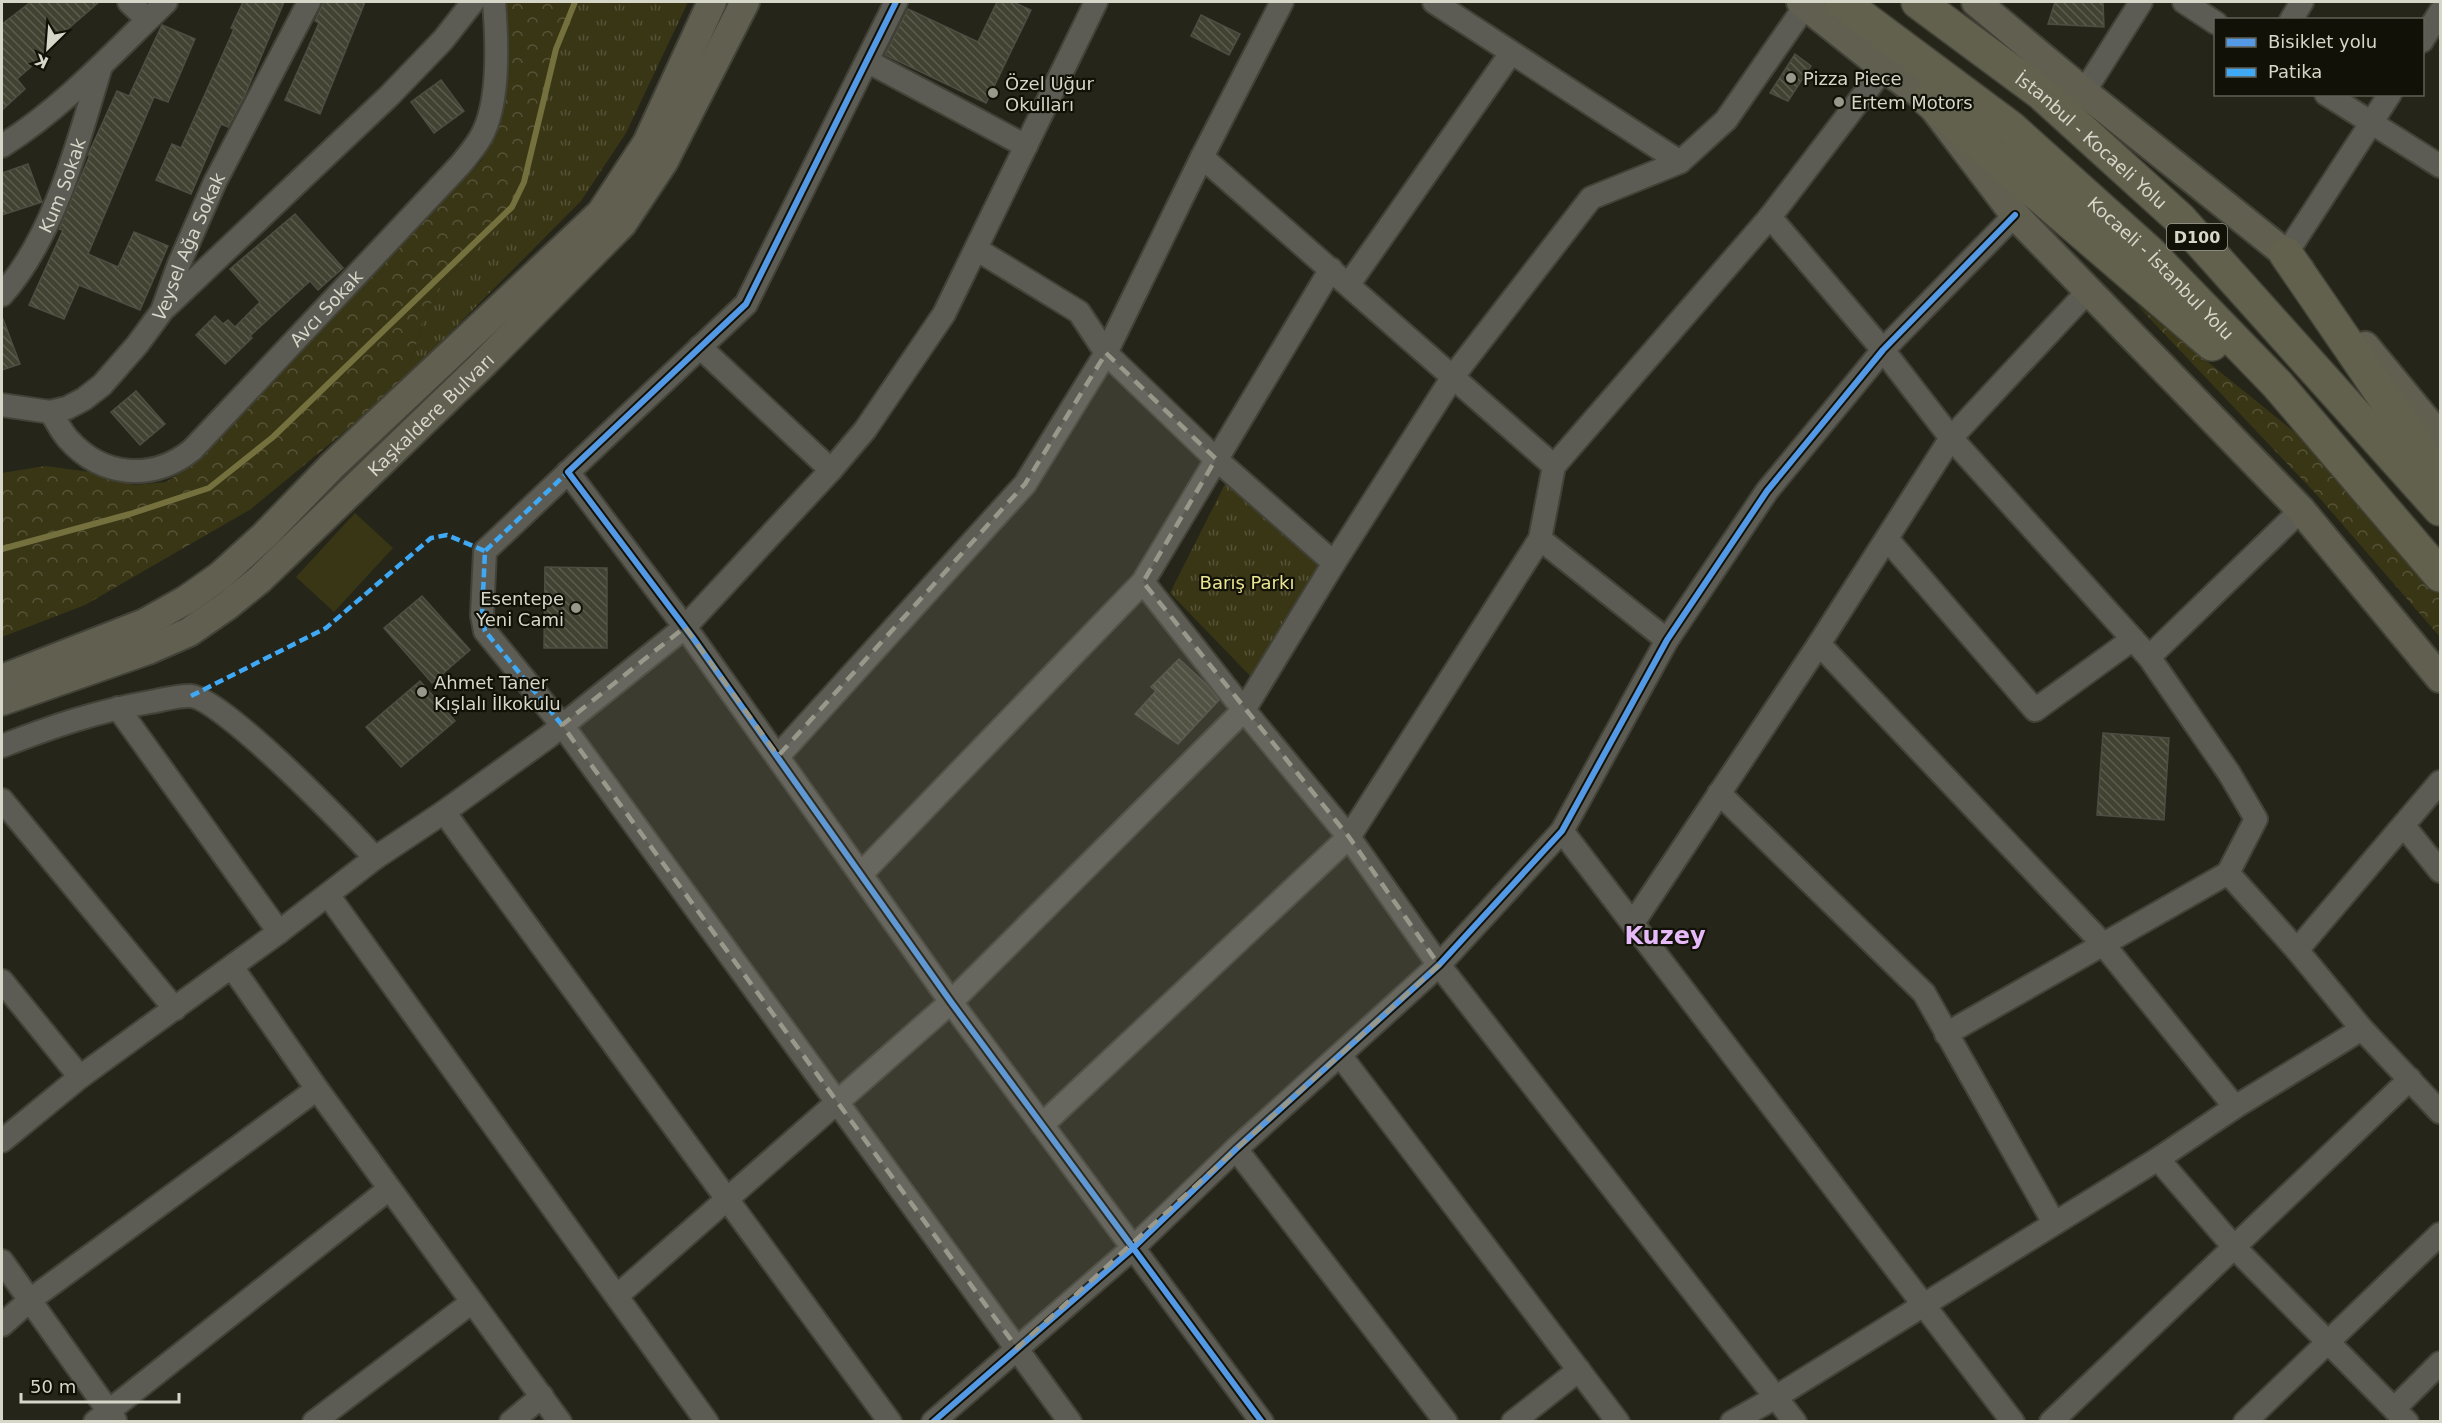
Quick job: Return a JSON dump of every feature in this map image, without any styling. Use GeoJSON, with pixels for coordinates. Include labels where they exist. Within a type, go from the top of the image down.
{"type":"FeatureCollection","features":[{"type":"Feature","properties":{"kind":"highway","name":"Kocaeli - İstanbul Yolu"},"geometry":{"type":"LineString","coordinates":[[1842,2],[2011,128],[2150,253],[2277,384],[2440,575]]}},
{"type":"Feature","properties":{"kind":"highway","name":"İstanbul - Kocaeli Yolu"},"geometry":{"type":"LineString","coordinates":[[1918,2],[2041,93],[2180,219],[2440,509]]}},
{"type":"Feature","properties":{"kind":"highway"},"geometry":{"type":"LineString","coordinates":[[1927,99],[2338,453]]}},
{"type":"Feature","properties":{"kind":"highway"},"geometry":{"type":"LineString","coordinates":[[2286,254],[2440,479]]}},
{"type":"Feature","properties":{"kind":"main road","name":"Kaşkaldere Bulvarı"},"geometry":{"type":"LineString","coordinates":[[2,679],[145,623],[186,600],[220,576],[265,535],[333,465],[600,213],[647,143],[712,2]]}},
{"type":"Feature","properties":{"kind":"main road","name":"Kaşkaldere Bulvarı"},"geometry":{"type":"LineString","coordinates":[[2,701],[148,650],[189,632],[260,579],[479,368],[622,224],[664,161],[745,2]]}},
{"type":"Feature","properties":{"kind":"main road"},"geometry":{"type":"LineString","coordinates":[[1976,2],[2286,254],[2440,437]]}},
{"type":"Feature","properties":{"kind":"main road"},"geometry":{"type":"LineString","coordinates":[[1804,3],[1884,68],[1927,99],[2015,215],[2301,510],[2440,678]]}},
{"type":"Feature","properties":{"kind":"street"},"geometry":{"type":"LineString","coordinates":[[129,2],[147,19]]}},
{"type":"Feature","properties":{"kind":"street"},"geometry":{"type":"LineString","coordinates":[[2,146],[57,106],[166,2]]}},
{"type":"Feature","properties":{"kind":"street","name":"Veysel Ağa Sokak"},"geometry":{"type":"LineString","coordinates":[[2,405],[50,411],[67,408],[84,399],[102,385],[119,367],[162,311],[179,264],[215,182],[309,2]]}},
{"type":"Feature","properties":{"kind":"street"},"geometry":{"type":"LineString","coordinates":[[162,311],[389,96],[443,40],[473,2]]}},
{"type":"Feature","properties":{"kind":"street","name":"Avcı Sokak"},"geometry":{"type":"LineString","coordinates":[[50,411],[67,438],[84,453],[103,464],[122,470],[146,472],[161,469],[176,463],[192,450],[462,164],[474,148],[489,117],[492,99],[497,39],[494,2]]}},
{"type":"Feature","properties":{"kind":"street"},"geometry":{"type":"LineString","coordinates":[[896,2],[746,304],[485,551],[483,604],[485,631],[562,724],[840,1102],[1070,1422]]}},
{"type":"Feature","properties":{"kind":"street"},"geometry":{"type":"LineString","coordinates":[[2,1141],[80,1077],[279,933],[375,858],[444,812],[562,724],[685,627],[831,470],[865,430],[944,314],[1096,2]]}},
{"type":"Feature","properties":{"kind":"street"},"geometry":{"type":"LineString","coordinates":[[778,756],[1025,484],[1106,353],[1202,157],[1282,2]]}},
{"type":"Feature","properties":{"kind":"street"},"geometry":{"type":"LineString","coordinates":[[1434,2],[1680,162]]}},
{"type":"Feature","properties":{"kind":"street"},"geometry":{"type":"LineString","coordinates":[[2084,92],[2141,2]]}},
{"type":"Feature","properties":{"kind":"street"},"geometry":{"type":"LineString","coordinates":[[2184,2],[2214,22]]}},
{"type":"Feature","properties":{"kind":"street"},"geometry":{"type":"LineString","coordinates":[[2292,18],[2302,2]]}},
{"type":"Feature","properties":{"kind":"street"},"geometry":{"type":"LineString","coordinates":[[618,1295],[951,1002],[1244,710],[1334,563],[1454,375],[1591,198],[1680,162],[1726,120],[1804,3]]}},
{"type":"Feature","properties":{"kind":"street"},"geometry":{"type":"LineString","coordinates":[[2424,39],[2440,12]]}},
{"type":"Feature","properties":{"kind":"street"},"geometry":{"type":"LineString","coordinates":[[1349,284],[1511,53]]}},
{"type":"Feature","properties":{"kind":"street"},"geometry":{"type":"LineString","coordinates":[[867,61],[1026,146]]}},
{"type":"Feature","properties":{"kind":"street","name":"Kum Sokak"},"geometry":{"type":"LineString","coordinates":[[2,295],[23,266],[40,236],[58,196],[74,154],[101,66]]}},
{"type":"Feature","properties":{"kind":"street"},"geometry":{"type":"LineString","coordinates":[[1042,1125],[1349,837],[1539,539],[1554,465],[1770,217],[1884,68]]}},
{"type":"Feature","properties":{"kind":"street"},"geometry":{"type":"LineString","coordinates":[[2329,96],[2440,166]]}},
{"type":"Feature","properties":{"kind":"street"},"geometry":{"type":"LineString","coordinates":[[2286,254],[2373,124],[2389,96]]}},
{"type":"Feature","properties":{"kind":"street"},"geometry":{"type":"LineString","coordinates":[[1202,157],[1454,375],[1554,465]]}},
{"type":"Feature","properties":{"kind":"street"},"geometry":{"type":"LineString","coordinates":[[933,1422],[1133,1248],[1236,1149],[1439,965],[1562,831],[1667,640],[1767,491],[1883,351],[2015,215]]}},
{"type":"Feature","properties":{"kind":"street"},"geometry":{"type":"LineString","coordinates":[[1770,217],[1883,351],[1950,438],[2149,657],[2229,773],[2256,819],[2228,873],[1946,1034]]}},
{"type":"Feature","properties":{"kind":"street"},"geometry":{"type":"LineString","coordinates":[[976,249],[1079,312],[1106,353],[1216,459],[1334,563]]}},
{"type":"Feature","properties":{"kind":"street"},"geometry":{"type":"LineString","coordinates":[[861,874],[1143,582],[1331,269]]}},
{"type":"Feature","properties":{"kind":"street"},"geometry":{"type":"LineString","coordinates":[[1633,923],[1820,644],[1950,438],[2089,290]]}},
{"type":"Feature","properties":{"kind":"street"},"geometry":{"type":"LineString","coordinates":[[700,347],[831,470]]}},
{"type":"Feature","properties":{"kind":"street"},"geometry":{"type":"LineString","coordinates":[[568,472],[685,627],[951,1002],[1262,1422]]}},
{"type":"Feature","properties":{"kind":"street"},"geometry":{"type":"LineString","coordinates":[[2149,657],[2301,510]]}},
{"type":"Feature","properties":{"kind":"street"},"geometry":{"type":"LineString","coordinates":[[1539,539],[1667,640]]}},
{"type":"Feature","properties":{"kind":"street"},"geometry":{"type":"LineString","coordinates":[[1887,540],[2035,710],[2133,639]]}},
{"type":"Feature","properties":{"kind":"street"},"geometry":{"type":"LineString","coordinates":[[1143,582],[1244,710],[1349,837],[1439,965],[1795,1422]]}},
{"type":"Feature","properties":{"kind":"street"},"geometry":{"type":"LineString","coordinates":[[1820,644],[2103,944],[2235,1107]]}},
{"type":"Feature","properties":{"kind":"street"},"geometry":{"type":"LineString","coordinates":[[2,746],[78,718],[118,708],[191,696],[203,699],[220,710],[345,824],[375,858]]}},
{"type":"Feature","properties":{"kind":"street"},"geometry":{"type":"LineString","coordinates":[[118,708],[279,933]]}},
{"type":"Feature","properties":{"kind":"street"},"geometry":{"type":"LineString","coordinates":[[2297,950],[2440,782]]}},
{"type":"Feature","properties":{"kind":"street"},"geometry":{"type":"LineString","coordinates":[[1719,793],[1924,993],[2054,1223]]}},
{"type":"Feature","properties":{"kind":"street"},"geometry":{"type":"LineString","coordinates":[[2,800],[175,1009]]}},
{"type":"Feature","properties":{"kind":"street"},"geometry":{"type":"LineString","coordinates":[[444,812],[890,1422]]}},
{"type":"Feature","properties":{"kind":"street"},"geometry":{"type":"LineString","coordinates":[[2404,826],[2440,871]]}},
{"type":"Feature","properties":{"kind":"street"},"geometry":{"type":"LineString","coordinates":[[1562,831],[2013,1422]]}},
{"type":"Feature","properties":{"kind":"street"},"geometry":{"type":"LineString","coordinates":[[2228,873],[2297,950],[2362,1029],[2440,1112]]}},
{"type":"Feature","properties":{"kind":"street"},"geometry":{"type":"LineString","coordinates":[[328,895],[618,1295],[707,1422]]}},
{"type":"Feature","properties":{"kind":"street"},"geometry":{"type":"LineString","coordinates":[[232,967],[389,1189],[560,1422]]}},
{"type":"Feature","properties":{"kind":"street"},"geometry":{"type":"LineString","coordinates":[[2,981],[80,1077]]}},
{"type":"Feature","properties":{"kind":"street"},"geometry":{"type":"LineString","coordinates":[[1732,1422],[1924,1305],[2362,1029]]}},
{"type":"Feature","properties":{"kind":"street"},"geometry":{"type":"LineString","coordinates":[[1340,1055],[1617,1422]]}},
{"type":"Feature","properties":{"kind":"street"},"geometry":{"type":"LineString","coordinates":[[2051,1422],[2410,1079]]}},
{"type":"Feature","properties":{"kind":"street"},"geometry":{"type":"LineString","coordinates":[[2,1325],[30,1300],[317,1089]]}},
{"type":"Feature","properties":{"kind":"street"},"geometry":{"type":"LineString","coordinates":[[1236,1149],[1446,1422]]}},
{"type":"Feature","properties":{"kind":"street"},"geometry":{"type":"LineString","coordinates":[[2158,1159],[2234,1247],[2401,1415],[2440,1363]]}},
{"type":"Feature","properties":{"kind":"street"},"geometry":{"type":"LineString","coordinates":[[2,1261],[30,1300],[106,1418],[389,1189]]}},
{"type":"Feature","properties":{"kind":"street"},"geometry":{"type":"LineString","coordinates":[[2245,1422],[2440,1234]]}},
{"type":"Feature","properties":{"kind":"street"},"geometry":{"type":"LineString","coordinates":[[314,1422],[472,1302]]}},
{"type":"Feature","properties":{"kind":"street"},"geometry":{"type":"LineString","coordinates":[[1513,1422],[1579,1370]]}},
{"type":"Feature","properties":{"kind":"street"},"geometry":{"type":"LineString","coordinates":[[511,1422],[542,1396]]}},
{"type":"Feature","properties":{"kind":"highlighted area"},"geometry":{"type":"Polygon","coordinates":[[[1106,353],[1216,459],[1143,582],[1349,837],[1439,965],[1017,1348],[562,725],[685,627],[778,756],[1025,484],[1106,353]]]}},
{"type":"Feature","properties":{"kind":"green space"},"geometry":{"type":"Polygon","coordinates":[[[501,2],[575,2],[556,49],[524,182],[510,212],[489,237],[446,279],[423,317],[415,350],[404,379],[367,413],[251,509],[85,605],[2,637],[2,473],[45,466],[98,473],[134,485],[166,482],[194,464],[247,404],[482,160],[497,125],[501,2]]]}},
{"type":"Feature","properties":{"kind":"green space"},"geometry":{"type":"Polygon","coordinates":[[[575,2],[688,2],[626,133],[581,201],[404,379],[415,350],[423,317],[446,279],[489,237],[524,182],[556,49],[575,2]]]}},
{"type":"Feature","properties":{"kind":"green space"},"geometry":{"type":"Polygon","coordinates":[[[2136,304],[2334,464],[2440,592],[2440,637],[2317,495],[2136,304]]]}},
{"type":"Feature","properties":{"kind":"green space","name":"Barış Parkı"},"geometry":{"type":"Polygon","coordinates":[[[1228,478],[1329,571],[1259,685],[1170,593],[1228,478]]]}},
{"type":"Feature","properties":{"kind":"green space"},"geometry":{"type":"Polygon","coordinates":[[[355,513],[393,548],[334,612],[296,577],[355,513]]]}},
{"type":"Feature","properties":{"kind":"building"},"geometry":{"type":"Polygon","coordinates":[[[31,2],[99,2],[48,46],[51,49],[17,79],[25,89],[2,110],[2,24],[31,2]]]}},
{"type":"Feature","properties":{"kind":"building"},"geometry":{"type":"Polygon","coordinates":[[[243,2],[284,2],[245,95],[228,127],[221,124],[191,194],[156,180],[172,144],[181,148],[234,29],[231,28],[243,2]]]}},
{"type":"Feature","properties":{"kind":"building"},"geometry":{"type":"Polygon","coordinates":[[[324,2],[365,2],[320,114],[285,100],[319,23],[315,21],[324,2]]]}},
{"type":"Feature","properties":{"kind":"building","name":"Özel Uğur Okulları"},"geometry":{"type":"Polygon","coordinates":[[[997,2],[1013,2],[1031,10],[986,103],[885,55],[908,9],[978,42],[997,2]]]}},
{"type":"Feature","properties":{"kind":"building"},"geometry":{"type":"Polygon","coordinates":[[[2055,2],[2103,2],[2104,27],[2048,24],[2055,2]]]}},
{"type":"Feature","properties":{"kind":"building"},"geometry":{"type":"Polygon","coordinates":[[[1201,15],[1240,34],[1229,55],[1191,36],[1201,15]]]}},
{"type":"Feature","properties":{"kind":"building"},"geometry":{"type":"Polygon","coordinates":[[[162,25],[195,39],[168,102],[154,97],[88,254],[118,267],[134,232],[168,246],[140,310],[79,285],[64,319],[29,305],[63,230],[59,229],[90,155],[88,155],[117,91],[129,96],[162,25]]]}},
{"type":"Feature","properties":{"kind":"building","name":"Pizza Piece"},"geometry":{"type":"Polygon","coordinates":[[[1795,54],[1811,66],[1788,101],[1770,93],[1795,54]]]}},
{"type":"Feature","properties":{"kind":"building"},"geometry":{"type":"Polygon","coordinates":[[[441,80],[464,111],[434,133],[411,102],[441,80]]]}},
{"type":"Feature","properties":{"kind":"building"},"geometry":{"type":"Polygon","coordinates":[[[28,164],[42,202],[2,215],[2,173],[28,164]]]}},
{"type":"Feature","properties":{"kind":"building"},"geometry":{"type":"Polygon","coordinates":[[[295,214],[343,268],[318,290],[310,281],[250,336],[252,338],[225,364],[196,335],[215,316],[223,324],[228,320],[235,327],[260,302],[230,269],[295,214]]]}},
{"type":"Feature","properties":{"kind":"building"},"geometry":{"type":"Polygon","coordinates":[[[2,319],[20,364],[2,370],[2,319]]]}},
{"type":"Feature","properties":{"kind":"building"},"geometry":{"type":"Polygon","coordinates":[[[136,391],[165,424],[140,445],[111,412],[136,391]]]}},
{"type":"Feature","properties":{"kind":"building","name":"Esentepe Yeni Cami"},"geometry":{"type":"Polygon","coordinates":[[[545,567],[607,568],[607,648],[544,648],[545,567]]]}},
{"type":"Feature","properties":{"kind":"building"},"geometry":{"type":"Polygon","coordinates":[[[422,596],[470,650],[432,683],[384,628],[422,596]]]}},
{"type":"Feature","properties":{"kind":"building"},"geometry":{"type":"Polygon","coordinates":[[[1179,659],[1205,683],[1219,700],[1178,744],[1135,714],[1156,691],[1151,687],[1179,659]]]}},
{"type":"Feature","properties":{"kind":"building"},"geometry":{"type":"Polygon","coordinates":[[[420,681],[455,721],[401,767],[366,727],[420,681]]]}},
{"type":"Feature","properties":{"kind":"building"},"geometry":{"type":"Polygon","coordinates":[[[2103,733],[2169,738],[2164,820],[2097,815],[2103,733]]]}},
{"type":"Feature","properties":{"kind":"waterway"},"geometry":{"type":"LineString","coordinates":[[2,549],[130,514],[209,488],[273,437],[512,207],[524,182],[556,49],[575,2]]}},
{"type":"Feature","properties":{"kind":"marked path"},"geometry":{"type":"LineString","coordinates":[[562,725],[485,631],[482,615],[485,551],[568,472]]}},
{"type":"Feature","properties":{"kind":"marked path"},"geometry":{"type":"LineString","coordinates":[[191,696],[326,628],[431,538],[447,535],[485,551]]}},
{"type":"Feature","properties":{"kind":"cycle path"},"geometry":{"type":"LineString","coordinates":[[896,2],[746,304],[568,472],[693,638],[951,1002],[1262,1422]]}},
{"type":"Feature","properties":{"kind":"cycle path"},"geometry":{"type":"LineString","coordinates":[[933,1422],[1133,1248],[1236,1149],[1439,965],[1562,831],[1667,640],[1767,491],[1883,350],[2015,215]]}},
{"type":"Feature","properties":{"kind":"place","name":"Pizza Piece"},"geometry":{"type":"Point","coordinates":[1791,78]}},
{"type":"Feature","properties":{"kind":"place","name":"Özel Uğur Okulları"},"geometry":{"type":"Point","coordinates":[993,93]}},
{"type":"Feature","properties":{"kind":"place","name":"Ertem Motors"},"geometry":{"type":"Point","coordinates":[1839,102]}},
{"type":"Feature","properties":{"kind":"place","name":"Esentepe Yeni Cami"},"geometry":{"type":"Point","coordinates":[576,608]}},
{"type":"Feature","properties":{"kind":"place","name":"Ahmet Taner Kışlalı İlkokulu"},"geometry":{"type":"Point","coordinates":[422,692]}},
{"type":"Feature","properties":{"kind":"district","name":"Kuzey"},"geometry":{"type":"Point","coordinates":[1665,936]}}]}
